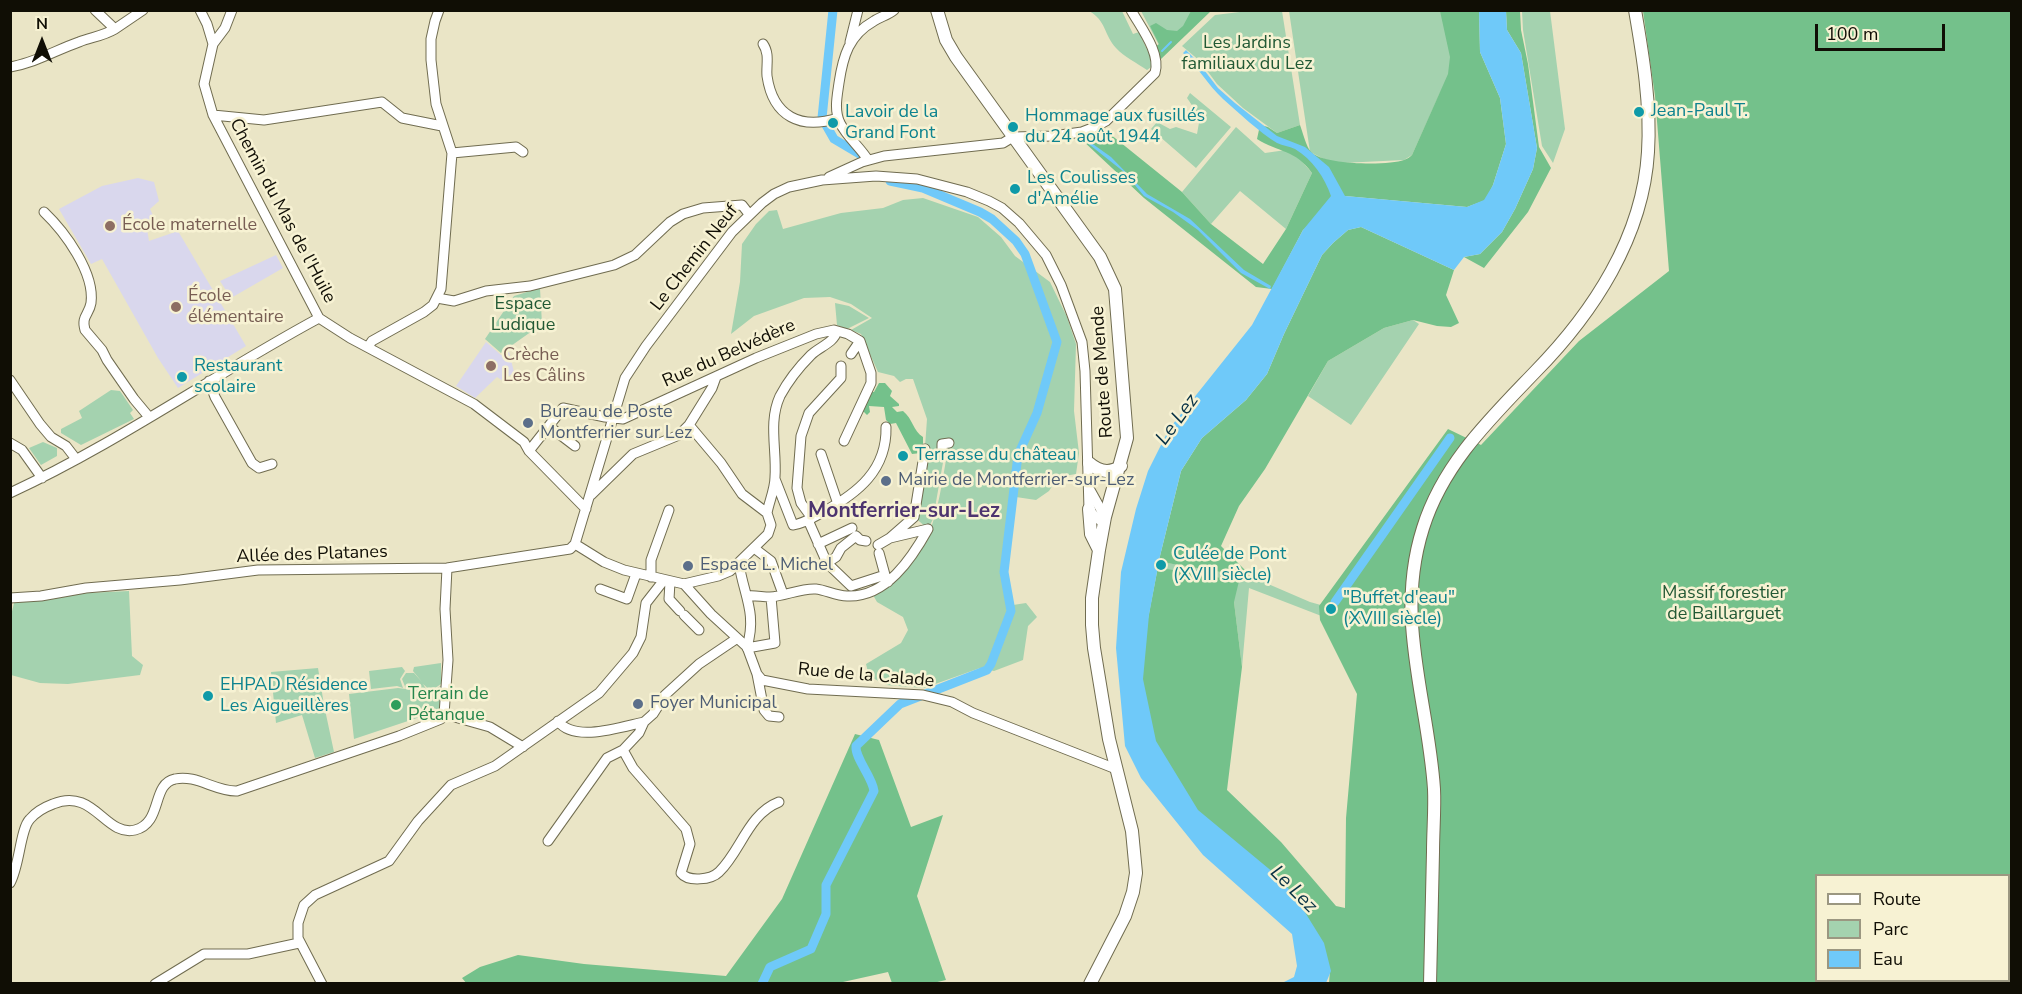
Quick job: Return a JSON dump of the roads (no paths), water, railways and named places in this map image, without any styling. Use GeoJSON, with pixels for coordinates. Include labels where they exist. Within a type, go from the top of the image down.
{"type":"FeatureCollection","features":[{"type":"Feature","properties":{"kind":"street"},"geometry":{"type":"LineString","coordinates":[[95,10],[115,29]]}},
{"type":"Feature","properties":{"kind":"street"},"geometry":{"type":"LineString","coordinates":[[10,67],[49,55],[80,41],[102,36],[143,10]]}},
{"type":"Feature","properties":{"kind":"street"},"geometry":{"type":"LineString","coordinates":[[200,10],[213,44]]}},
{"type":"Feature","properties":{"kind":"street"},"geometry":{"type":"LineString","coordinates":[[213,44],[225,28],[232,10]]}},
{"type":"Feature","properties":{"kind":"street"},"geometry":{"type":"LineString","coordinates":[[368,347],[372,341],[433,305],[441,289],[452,153],[436,104],[432,60],[432,39],[439,10]]}},
{"type":"Feature","properties":{"kind":"street"},"geometry":{"type":"LineString","coordinates":[[858,10],[836,103],[838,118],[843,129],[868,160]]}},
{"type":"Feature","properties":{"kind":"street"},"geometry":{"type":"LineString","coordinates":[[848,47],[868,25],[894,10]]}},
{"type":"Feature","properties":{"kind":"street","name":"Route de Mende"},"geometry":{"type":"LineString","coordinates":[[937,10],[941,28],[951,49],[1100,257],[1114,284],[1127,443],[1105,520],[1092,598],[1094,648],[1116,770],[1132,831],[1135,863],[1134,882],[1125,916],[1090,984]]}},
{"type":"Feature","properties":{"kind":"street"},"geometry":{"type":"LineString","coordinates":[[822,180],[868,160],[1003,143],[1013,137],[1053,136],[1082,132],[1106,121],[1155,73],[1154,52],[1131,10]]}},
{"type":"Feature","properties":{"kind":"street"},"geometry":{"type":"LineString","coordinates":[[1430,984],[1434,789],[1411,624],[1410,593],[1415,561],[1422,530],[1432,502],[1455,462],[1489,420],[1570,334],[1597,297],[1623,247],[1642,187],[1648,153],[1647,103],[1635,10]]}},
{"type":"Feature","properties":{"kind":"street","name":"Chemin du Mas de l'Huile"},"geometry":{"type":"LineString","coordinates":[[213,44],[204,84],[213,115],[319,318],[474,404],[524,442],[586,509]]}},
{"type":"Feature","properties":{"kind":"street"},"geometry":{"type":"LineString","coordinates":[[763,44],[767,53],[767,75],[770,86],[777,102],[788,115],[797,121],[808,123],[838,118]]}},
{"type":"Feature","properties":{"kind":"street"},"geometry":{"type":"LineString","coordinates":[[213,115],[264,120],[382,102],[402,118],[442,126]]}},
{"type":"Feature","properties":{"kind":"street"},"geometry":{"type":"LineString","coordinates":[[452,153],[516,147],[523,152]]}},
{"type":"Feature","properties":{"kind":"street","name":"Le Chemin Neuf"},"geometry":{"type":"LineString","coordinates":[[579,546],[586,509],[612,418],[621,387],[631,366],[732,232],[749,214],[774,194],[822,180],[883,176],[910,178],[931,183],[989,201],[1008,213],[1028,232],[1046,255],[1056,274],[1081,338],[1085,371],[1089,509]]}},
{"type":"Feature","properties":{"kind":"street"},"geometry":{"type":"LineString","coordinates":[[437,298],[453,301],[486,291],[530,286],[614,265],[635,255],[669,222],[683,214],[703,208],[742,205],[749,214]]}},
{"type":"Feature","properties":{"kind":"street"},"geometry":{"type":"LineString","coordinates":[[44,212],[55,222],[87,274],[91,303],[84,315],[85,330],[102,350],[120,380],[149,417]]}},
{"type":"Feature","properties":{"kind":"street"},"geometry":{"type":"LineString","coordinates":[[10,493],[76,459],[258,351],[319,318]]}},
{"type":"Feature","properties":{"kind":"street"},"geometry":{"type":"LineString","coordinates":[[844,441],[871,383],[871,373],[860,341],[837,331],[834,338],[816,350],[799,369],[777,403],[773,432],[776,479],[795,525],[838,504],[864,485],[886,446],[886,427]]}},
{"type":"Feature","properties":{"kind":"street","name":"Rue du Belvédère"},"geometry":{"type":"LineString","coordinates":[[612,418],[628,417],[798,340],[837,331]]}},
{"type":"Feature","properties":{"kind":"street"},"geometry":{"type":"LineString","coordinates":[[851,354],[860,341]]}},
{"type":"Feature","properties":{"kind":"street"},"geometry":{"type":"LineString","coordinates":[[841,366],[842,378],[808,412],[801,436],[797,488],[801,503],[827,562],[851,586],[886,578]]}},
{"type":"Feature","properties":{"kind":"street"},"geometry":{"type":"LineString","coordinates":[[591,495],[633,454],[680,435],[689,425],[712,388],[716,377]]}},
{"type":"Feature","properties":{"kind":"street"},"geometry":{"type":"LineString","coordinates":[[10,380],[40,424],[51,437],[66,446],[76,459]]}},
{"type":"Feature","properties":{"kind":"street"},"geometry":{"type":"LineString","coordinates":[[209,381],[252,463],[259,468],[272,464]]}},
{"type":"Feature","properties":{"kind":"street"},"geometry":{"type":"LineString","coordinates":[[529,450],[550,427],[563,408],[612,418]]}},
{"type":"Feature","properties":{"kind":"street"},"geometry":{"type":"LineString","coordinates":[[689,425],[721,463],[742,494],[767,513]]}},
{"type":"Feature","properties":{"kind":"street"},"geometry":{"type":"LineString","coordinates":[[550,427],[575,446]]}},
{"type":"Feature","properties":{"kind":"street"},"geometry":{"type":"LineString","coordinates":[[10,444],[22,450],[42,478]]}},
{"type":"Feature","properties":{"kind":"street"},"geometry":{"type":"LineString","coordinates":[[886,578],[878,549],[915,517],[925,449]]}},
{"type":"Feature","properties":{"kind":"street"},"geometry":{"type":"LineString","coordinates":[[821,454],[838,504]]}},
{"type":"Feature","properties":{"kind":"street"},"geometry":{"type":"LineString","coordinates":[[1089,462],[1095,468],[1105,471],[1114,471],[1120,466]]}},
{"type":"Feature","properties":{"kind":"street"},"geometry":{"type":"LineString","coordinates":[[579,546],[612,565],[636,574],[667,581],[684,584],[724,574],[739,564],[771,528],[767,513],[776,479]]}},
{"type":"Feature","properties":{"kind":"street","name":"Le Chemin Neuf"},"geometry":{"type":"LineString","coordinates":[[1090,490],[1105,520]]}},
{"type":"Feature","properties":{"kind":"street"},"geometry":{"type":"LineString","coordinates":[[1089,509],[1095,518],[1105,520]]}},
{"type":"Feature","properties":{"kind":"street"},"geometry":{"type":"LineString","coordinates":[[1089,509],[1091,534],[1099,550]]}},
{"type":"Feature","properties":{"kind":"street"},"geometry":{"type":"LineString","coordinates":[[651,577],[651,561],[669,510]]}},
{"type":"Feature","properties":{"kind":"street"},"geometry":{"type":"LineString","coordinates":[[818,544],[852,528]]}},
{"type":"Feature","properties":{"kind":"street"},"geometry":{"type":"LineString","coordinates":[[747,596],[771,597],[816,589],[839,596],[859,596],[913,556],[928,529],[890,538]]}},
{"type":"Feature","properties":{"kind":"street"},"geometry":{"type":"LineString","coordinates":[[827,562],[836,557],[841,548],[856,536],[866,541]]}},
{"type":"Feature","properties":{"kind":"street","name":"Allée des Platanes"},"geometry":{"type":"LineString","coordinates":[[10,598],[258,570],[447,568],[579,546]]}},
{"type":"Feature","properties":{"kind":"street"},"geometry":{"type":"LineString","coordinates":[[754,548],[771,561],[783,594]]}},
{"type":"Feature","properties":{"kind":"street"},"geometry":{"type":"LineString","coordinates":[[739,564],[750,607],[747,647],[757,674],[764,710],[769,716],[779,717]]}},
{"type":"Feature","properties":{"kind":"street"},"geometry":{"type":"LineString","coordinates":[[10,883],[17,870],[26,824],[34,816],[54,804],[65,800],[76,800],[120,829],[136,830],[150,820],[162,789],[167,782],[172,780],[183,778],[222,789],[237,790],[399,736],[441,719],[444,714],[448,660],[445,609],[447,568]]}},
{"type":"Feature","properties":{"kind":"street"},"geometry":{"type":"LineString","coordinates":[[600,589],[627,599],[636,574]]}},
{"type":"Feature","properties":{"kind":"street"},"geometry":{"type":"LineString","coordinates":[[667,581],[669,599],[699,630]]}},
{"type":"Feature","properties":{"kind":"street"},"geometry":{"type":"LineString","coordinates":[[322,984],[317,971],[299,943],[298,923],[304,905],[309,899],[389,861],[418,821],[451,785],[495,766],[599,693],[633,653],[641,637],[648,597],[667,581]]}},
{"type":"Feature","properties":{"kind":"street"},"geometry":{"type":"LineString","coordinates":[[684,584],[711,614],[747,647],[775,643],[771,597]]}},
{"type":"Feature","properties":{"kind":"street"},"geometry":{"type":"LineString","coordinates":[[548,841],[607,758],[623,750],[639,734],[644,723],[672,687],[699,664],[736,639]]}},
{"type":"Feature","properties":{"kind":"street","name":"Rue de la Calade"},"geometry":{"type":"LineString","coordinates":[[757,674],[762,680],[808,688],[923,695],[952,702],[1116,770]]}},
{"type":"Feature","properties":{"kind":"street"},"geometry":{"type":"LineString","coordinates":[[444,714],[490,727],[523,747]]}},
{"type":"Feature","properties":{"kind":"street"},"geometry":{"type":"LineString","coordinates":[[558,721],[568,730],[577,733],[644,723]]}},
{"type":"Feature","properties":{"kind":"street"},"geometry":{"type":"LineString","coordinates":[[623,750],[633,768],[686,829],[690,844],[681,873],[683,876],[704,878],[718,874],[757,818],[771,805],[779,802]]}},
{"type":"Feature","properties":{"kind":"street"},"geometry":{"type":"LineString","coordinates":[[155,984],[204,954],[248,954],[299,943]]}},
{"type":"Feature","properties":{"kind":"water","name":"Le Lez"},"geometry":{"type":"Polygon","coordinates":[[[1479,11],[1506,11],[1507,30],[1521,53],[1537,148],[1533,169],[1502,232],[1480,254],[1464,257],[1454,270],[1361,227],[1348,230],[1333,243],[1322,255],[1267,374],[1246,400],[1202,438],[1181,471],[1160,556],[1149,615],[1143,679],[1156,741],[1198,810],[1280,878],[1298,901],[1324,943],[1331,971],[1326,983],[1282,983],[1294,977],[1297,966],[1292,934],[1203,855],[1141,778],[1125,746],[1116,648],[1121,572],[1148,471],[1169,429],[1252,325],[1303,230],[1331,196],[1325,182],[1307,158],[1295,149],[1277,143],[1249,122],[1218,94],[1183,53],[1186,50],[1218,88],[1277,136],[1305,147],[1329,167],[1345,196],[1467,207],[1484,200],[1493,185],[1506,144],[1500,98],[1480,52],[1479,11]]]}},
{"type":"Feature","properties":{"kind":"water"},"geometry":{"type":"Polygon","coordinates":[[[1083,137],[1111,157],[1147,194],[1190,219],[1244,270],[1271,286],[1270,289],[1241,273],[1198,230],[1173,212],[1144,196],[1124,172],[1081,138],[1083,137]]]}},
{"type":"Feature","properties":{"kind":"waterway"},"geometry":{"type":"LineString","coordinates":[[833,10],[822,118],[834,139],[861,155]]}},
{"type":"Feature","properties":{"kind":"waterway"},"geometry":{"type":"LineString","coordinates":[[1162,51],[1171,42]]}},
{"type":"Feature","properties":{"kind":"waterway"},"geometry":{"type":"LineString","coordinates":[[762,984],[770,967],[811,949],[826,914],[826,885],[874,791],[858,756],[856,746],[900,704],[987,670],[991,664],[1011,611],[1004,572],[1018,455],[1037,413],[1057,342],[1025,254],[1016,241],[992,219],[980,212],[923,188],[890,181]]}},
{"type":"Feature","properties":{"kind":"waterway"},"geometry":{"type":"LineString","coordinates":[[1335,602],[1450,438]]}},
{"type":"Feature","properties":{"kind":"place","name":"Jean-Paul T."},"geometry":{"type":"Point","coordinates":[1639,112]}},
{"type":"Feature","properties":{"kind":"place","name":"Lavoir de la Grand Font"},"geometry":{"type":"Point","coordinates":[833,123]}},
{"type":"Feature","properties":{"kind":"place","name":"Hommage aux fusillés du 24 août 1944"},"geometry":{"type":"Point","coordinates":[1013,127]}},
{"type":"Feature","properties":{"kind":"place","name":"Les Coulisses d'Amélie"},"geometry":{"type":"Point","coordinates":[1015,189]}},
{"type":"Feature","properties":{"kind":"place","name":"École maternelle"},"geometry":{"type":"Point","coordinates":[110,226]}},
{"type":"Feature","properties":{"kind":"place","name":"École élémentaire"},"geometry":{"type":"Point","coordinates":[176,307]}},
{"type":"Feature","properties":{"kind":"place","name":"Crèche Les Câlins"},"geometry":{"type":"Point","coordinates":[491,366]}},
{"type":"Feature","properties":{"kind":"place","name":"Restaurant scolaire"},"geometry":{"type":"Point","coordinates":[182,377]}},
{"type":"Feature","properties":{"kind":"place","name":"Bureau de Poste Montferrier sur Lez"},"geometry":{"type":"Point","coordinates":[528,423]}},
{"type":"Feature","properties":{"kind":"place","name":"Terrasse du château"},"geometry":{"type":"Point","coordinates":[903,456]}},
{"type":"Feature","properties":{"kind":"place","name":"Mairie de Montferrier-sur-Lez"},"geometry":{"type":"Point","coordinates":[886,481]}},
{"type":"Feature","properties":{"kind":"place","name":"Culée de Pont (XVIII siècle)"},"geometry":{"type":"Point","coordinates":[1161,565]}},
{"type":"Feature","properties":{"kind":"place","name":"Espace L. Michel"},"geometry":{"type":"Point","coordinates":[688,566]}},
{"type":"Feature","properties":{"kind":"place","name":"\"Buffet d'eau\" (XVIII siècle)"},"geometry":{"type":"Point","coordinates":[1331,609]}},
{"type":"Feature","properties":{"kind":"place","name":"EHPAD Résidence Les Aigueillères"},"geometry":{"type":"Point","coordinates":[208,696]}},
{"type":"Feature","properties":{"kind":"place","name":"Foyer Municipal"},"geometry":{"type":"Point","coordinates":[638,704]}},
{"type":"Feature","properties":{"kind":"place","name":"Terrain de Pétanque"},"geometry":{"type":"Point","coordinates":[396,705]}},
{"type":"Feature","properties":{"kind":"district","name":"Montferrier-sur-Lez"},"geometry":{"type":"Point","coordinates":[904,512]}},
{"type":"Feature","properties":{"kind":"park label","name":"Les Jardins familiaux du Lez"},"geometry":{"type":"Point","coordinates":[1247,54]}},
{"type":"Feature","properties":{"kind":"park label","name":"Espace Ludique"},"geometry":{"type":"Point","coordinates":[523,315]}},
{"type":"Feature","properties":{"kind":"park label","name":"Massif forestier de Baillarguet"},"geometry":{"type":"Point","coordinates":[1724,604]}}]}
